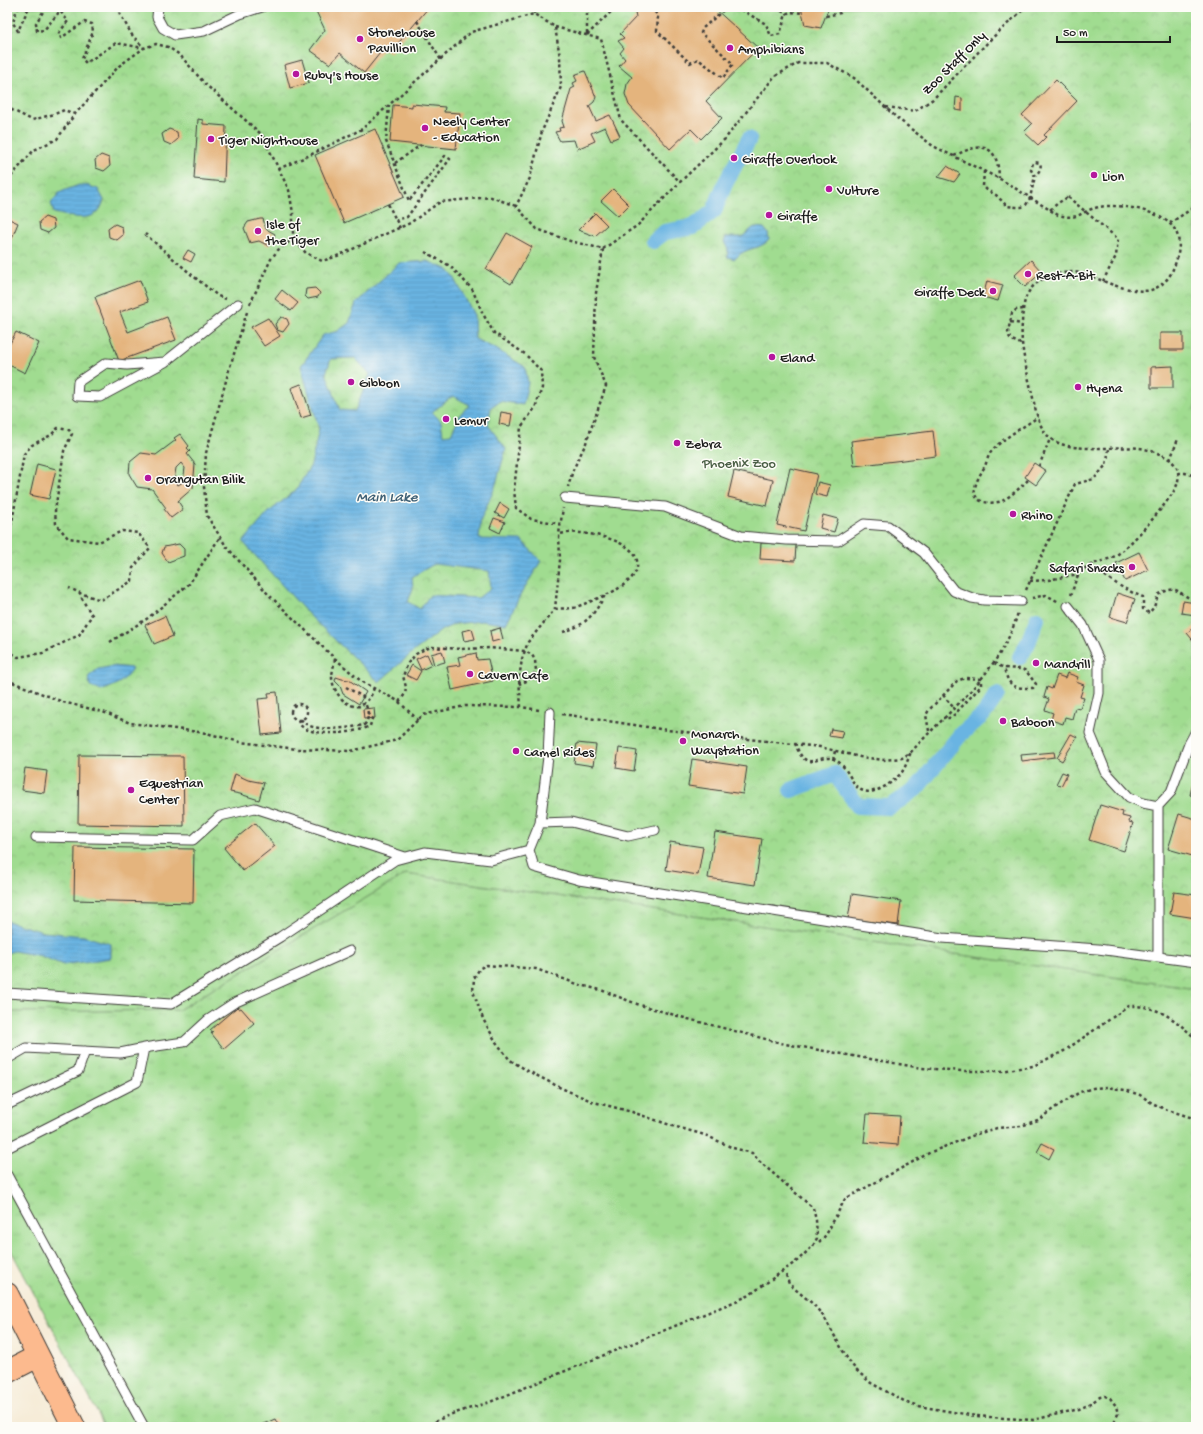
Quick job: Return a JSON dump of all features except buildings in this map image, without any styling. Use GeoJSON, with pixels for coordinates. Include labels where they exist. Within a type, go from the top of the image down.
{"type":"FeatureCollection","features":[{"type":"Feature","properties":{"kind":"main road"},"geometry":{"type":"LineString","coordinates":[[7,1294],[74,1427]]}},
{"type":"Feature","properties":{"kind":"main road"},"geometry":{"type":"LineString","coordinates":[[7,1372],[38,1356]]}},
{"type":"Feature","properties":{"kind":"lane"},"geometry":{"type":"LineString","coordinates":[[158,7],[157,17],[163,28],[175,34],[204,32],[240,14],[262,7]]}},
{"type":"Feature","properties":{"kind":"lane"},"geometry":{"type":"LineString","coordinates":[[165,362],[127,365],[106,363],[78,382],[77,396],[100,397],[165,362],[238,304]]}},
{"type":"Feature","properties":{"kind":"lane"},"geometry":{"type":"LineString","coordinates":[[565,498],[665,507],[741,536],[787,540],[838,541],[864,524],[888,526],[924,553],[954,591],[972,598],[984,600],[1021,601]]}},
{"type":"Feature","properties":{"kind":"lane"},"geometry":{"type":"LineString","coordinates":[[1068,606],[1083,625],[1099,660],[1099,693],[1090,733],[1106,772],[1129,797],[1143,803],[1158,806]]}},
{"type":"Feature","properties":{"kind":"lane"},"geometry":{"type":"LineString","coordinates":[[550,712],[548,757],[540,823],[529,850],[534,867],[579,880],[942,938],[1098,949],[1196,962]]}},
{"type":"Feature","properties":{"kind":"lane"},"geometry":{"type":"LineString","coordinates":[[1158,956],[1158,806],[1170,792],[1196,730]]}},
{"type":"Feature","properties":{"kind":"lane"},"geometry":{"type":"LineString","coordinates":[[36,837],[193,840],[220,816],[255,808],[406,857]]}},
{"type":"Feature","properties":{"kind":"lane"},"geometry":{"type":"LineString","coordinates":[[540,823],[571,822],[628,836],[655,830]]}},
{"type":"Feature","properties":{"kind":"lane"},"geometry":{"type":"LineString","coordinates":[[7,993],[171,1004],[280,937],[396,860],[425,852],[491,860],[529,850]]}},
{"type":"Feature","properties":{"kind":"lane"},"geometry":{"type":"LineString","coordinates":[[7,1059],[26,1048],[120,1053],[184,1042],[208,1020],[234,1003],[350,950]]}},
{"type":"Feature","properties":{"kind":"lane"},"geometry":{"type":"LineString","coordinates":[[7,1148],[137,1082],[144,1048]]}},
{"type":"Feature","properties":{"kind":"lane"},"geometry":{"type":"LineString","coordinates":[[7,1105],[78,1071],[85,1051]]}},
{"type":"Feature","properties":{"kind":"lane"},"geometry":{"type":"LineString","coordinates":[[7,1175],[144,1427]]}},
{"type":"Feature","properties":{"kind":"path"},"geometry":{"type":"LineString","coordinates":[[18,7],[13,23],[18,31],[29,7]]}},
{"type":"Feature","properties":{"kind":"path"},"geometry":{"type":"LineString","coordinates":[[46,7],[36,23],[37,31],[44,30],[60,11],[68,21],[59,33],[61,38],[84,22],[92,24],[93,32],[82,59],[86,63],[116,43],[144,48]]}},
{"type":"Feature","properties":{"kind":"path"},"geometry":{"type":"LineString","coordinates":[[116,7],[132,35],[144,48]]}},
{"type":"Feature","properties":{"kind":"path"},"geometry":{"type":"LineString","coordinates":[[534,7],[534,14]]}},
{"type":"Feature","properties":{"kind":"path"},"geometry":{"type":"LineString","coordinates":[[586,35],[587,7]]}},
{"type":"Feature","properties":{"kind":"path"},"geometry":{"type":"LineString","coordinates":[[586,35],[616,7]]}},
{"type":"Feature","properties":{"kind":"path"},"geometry":{"type":"LineString","coordinates":[[651,7],[658,16],[656,30],[690,63],[698,59],[722,78],[733,64],[701,34],[703,28],[727,7]]}},
{"type":"Feature","properties":{"kind":"path"},"geometry":{"type":"LineString","coordinates":[[736,7],[766,24],[771,36],[780,34],[786,14]]}},
{"type":"Feature","properties":{"kind":"path"},"geometry":{"type":"LineString","coordinates":[[776,7],[786,14]]}},
{"type":"Feature","properties":{"kind":"path"},"geometry":{"type":"LineString","coordinates":[[826,16],[840,13],[846,7]]}},
{"type":"Feature","properties":{"kind":"path","name":"Zoo Staff Only"},"geometry":{"type":"LineString","coordinates":[[885,107],[915,111],[933,99],[990,39],[1026,7]]}},
{"type":"Feature","properties":{"kind":"path"},"geometry":{"type":"LineString","coordinates":[[786,14],[790,12],[803,14]]}},
{"type":"Feature","properties":{"kind":"path"},"geometry":{"type":"LineString","coordinates":[[278,169],[362,129],[471,32],[534,14],[555,27],[601,39],[621,120],[680,182]]}},
{"type":"Feature","properties":{"kind":"path"},"geometry":{"type":"LineString","coordinates":[[417,21],[440,60]]}},
{"type":"Feature","properties":{"kind":"path"},"geometry":{"type":"LineString","coordinates":[[516,206],[530,178],[542,131],[561,86],[560,57],[555,27]]}},
{"type":"Feature","properties":{"kind":"path"},"geometry":{"type":"LineString","coordinates":[[7,181],[34,150],[56,138],[75,114],[119,66],[144,48],[156,44],[168,47],[180,55],[205,84],[262,135],[289,190],[294,213],[293,239],[306,253],[322,261],[335,257],[410,223],[440,202],[492,197],[516,206],[537,229],[570,241],[603,249]]}},
{"type":"Feature","properties":{"kind":"path"},"geometry":{"type":"LineString","coordinates":[[521,707],[519,679],[522,659],[528,642],[554,608],[560,560],[560,524],[565,498],[573,470],[586,443],[606,386],[594,357],[596,293],[603,249],[638,225],[725,139],[774,77],[798,63],[828,63],[854,78],[885,107],[933,146],[999,178],[1062,216],[1076,218],[1089,210],[1112,206],[1134,208],[1153,213],[1170,223],[1177,233],[1179,244],[1177,260],[1172,273],[1161,285],[1150,291],[1128,289],[1092,276],[1075,272],[1061,273],[1051,276],[1035,285],[1028,293],[1023,309],[1021,344],[1038,417],[1043,429],[1050,438],[1064,444],[1078,447],[1110,449],[1139,448],[1155,452],[1170,460],[1177,467],[1179,477],[1176,487],[1143,530],[1116,555],[1091,564],[1079,574],[1048,580],[1030,581]]}},
{"type":"Feature","properties":{"kind":"path"},"geometry":{"type":"LineString","coordinates":[[7,104],[12,110],[32,120],[64,110],[75,114]]}},
{"type":"Feature","properties":{"kind":"path"},"geometry":{"type":"LineString","coordinates":[[389,105],[386,141],[409,202],[445,156],[450,159],[407,217],[396,220]]}},
{"type":"Feature","properties":{"kind":"path"},"geometry":{"type":"LineString","coordinates":[[395,163],[421,145]]}},
{"type":"Feature","properties":{"kind":"path"},"geometry":{"type":"LineString","coordinates":[[953,156],[975,147],[987,149],[996,158],[999,178]]}},
{"type":"Feature","properties":{"kind":"path"},"geometry":{"type":"LineString","coordinates":[[984,171],[983,186],[996,195],[1007,206],[1016,207],[1026,205],[1030,198],[1035,176],[1040,172],[1041,165],[1040,163],[1035,162],[1033,163],[1032,170],[1035,176]]}},
{"type":"Feature","properties":{"kind":"path"},"geometry":{"type":"LineString","coordinates":[[1050,210],[1068,197],[1118,239],[1116,256],[1103,281]]}},
{"type":"Feature","properties":{"kind":"path"},"geometry":{"type":"LineString","coordinates":[[388,204],[400,228]]}},
{"type":"Feature","properties":{"kind":"path"},"geometry":{"type":"LineString","coordinates":[[1170,223],[1196,206]]}},
{"type":"Feature","properties":{"kind":"path"},"geometry":{"type":"LineString","coordinates":[[145,234],[218,296],[238,304]]}},
{"type":"Feature","properties":{"kind":"path"},"geometry":{"type":"LineString","coordinates":[[293,239],[278,250],[271,259],[249,308],[229,370],[206,453],[204,487],[208,516],[226,546],[268,594],[335,659],[362,682],[400,702],[418,720]]}},
{"type":"Feature","properties":{"kind":"path"},"geometry":{"type":"LineString","coordinates":[[425,252],[450,266],[472,288],[483,314],[494,333],[525,354],[541,371],[542,388],[535,408],[521,427],[514,490],[516,508],[531,519],[560,524]]}},
{"type":"Feature","properties":{"kind":"path"},"geometry":{"type":"LineString","coordinates":[[1021,344],[1010,339],[1009,336],[1010,322],[1014,312],[1023,309]]}},
{"type":"Feature","properties":{"kind":"path"},"geometry":{"type":"LineString","coordinates":[[1010,322],[1022,324]]}},
{"type":"Feature","properties":{"kind":"path"},"geometry":{"type":"LineString","coordinates":[[1028,480],[1001,501],[991,503],[982,502],[978,499],[975,493],[977,478],[986,465],[991,452],[1038,417]]}},
{"type":"Feature","properties":{"kind":"path"},"geometry":{"type":"LineString","coordinates":[[7,537],[12,522],[24,454],[32,445],[51,435],[58,428],[69,430],[72,434],[64,451],[55,511],[56,524],[68,538],[99,542],[122,531],[138,533],[150,548],[133,568],[132,581],[101,600],[68,588]]}},
{"type":"Feature","properties":{"kind":"path"},"geometry":{"type":"LineString","coordinates":[[1038,466],[1050,438]]}},
{"type":"Feature","properties":{"kind":"path"},"geometry":{"type":"LineString","coordinates":[[1170,460],[1178,440]]}},
{"type":"Feature","properties":{"kind":"path"},"geometry":{"type":"LineString","coordinates":[[7,680],[63,702],[102,712],[130,723],[206,733],[240,742],[298,749],[351,751],[397,740],[423,715],[465,706],[521,707],[667,730],[795,743],[820,747],[860,757],[884,760],[902,758],[911,752],[981,679],[994,663],[1014,626],[1021,601],[1075,484],[1094,479],[1106,465],[1110,449]]}},
{"type":"Feature","properties":{"kind":"path"},"geometry":{"type":"LineString","coordinates":[[1178,474],[1186,473],[1196,476]]}},
{"type":"Feature","properties":{"kind":"path"},"geometry":{"type":"LineString","coordinates":[[554,608],[573,608],[615,591],[636,572],[637,564],[630,549],[619,542],[603,537],[580,533],[559,534]]}},
{"type":"Feature","properties":{"kind":"path"},"geometry":{"type":"LineString","coordinates":[[110,642],[148,618],[188,584],[220,537]]}},
{"type":"Feature","properties":{"kind":"path"},"geometry":{"type":"LineString","coordinates":[[1091,564],[1103,575],[1132,593],[1143,597],[1143,609],[1149,614],[1154,607],[1158,595],[1168,590],[1178,590],[1188,599],[1196,600]]}},
{"type":"Feature","properties":{"kind":"path"},"geometry":{"type":"LineString","coordinates":[[1021,601],[1046,595],[1068,606],[1079,574]]}},
{"type":"Feature","properties":{"kind":"path"},"geometry":{"type":"LineString","coordinates":[[7,650],[18,657],[43,653],[79,635],[92,615],[80,593]]}},
{"type":"Feature","properties":{"kind":"path"},"geometry":{"type":"LineString","coordinates":[[563,632],[574,629],[589,619],[606,594]]}},
{"type":"Feature","properties":{"kind":"path"},"geometry":{"type":"LineString","coordinates":[[400,702],[406,691],[403,681],[403,672],[408,663],[416,654],[431,648],[440,647],[525,651],[532,655],[535,660],[536,671],[529,680],[519,684]]}},
{"type":"Feature","properties":{"kind":"path"},"geometry":{"type":"LineString","coordinates":[[335,659],[332,682],[340,699],[352,705],[358,706],[368,700],[374,688]]}},
{"type":"Feature","properties":{"kind":"path"},"geometry":{"type":"LineString","coordinates":[[994,663],[1004,668],[1018,668],[1026,671],[1036,684],[1035,687],[1017,688],[1012,686],[1006,678],[1004,668]]}},
{"type":"Feature","properties":{"kind":"path"},"geometry":{"type":"LineString","coordinates":[[930,731],[926,715],[928,710],[960,679],[981,679]]}},
{"type":"Feature","properties":{"kind":"path"},"geometry":{"type":"LineString","coordinates":[[943,718],[954,716],[981,686],[981,679]]}},
{"type":"Feature","properties":{"kind":"path"},"geometry":{"type":"LineString","coordinates":[[346,687],[368,700]]}},
{"type":"Feature","properties":{"kind":"path"},"geometry":{"type":"LineString","coordinates":[[943,696],[954,707]]}},
{"type":"Feature","properties":{"kind":"path"},"geometry":{"type":"LineString","coordinates":[[365,703],[368,719],[364,725],[333,729],[307,725],[300,720],[294,718],[291,712],[293,706],[299,704],[305,707],[307,711],[306,714],[300,720],[298,723],[305,729],[311,731],[332,733],[366,728],[371,723],[372,719],[368,714]]}},
{"type":"Feature","properties":{"kind":"path"},"geometry":{"type":"LineString","coordinates":[[795,743],[798,753],[804,760],[836,760],[858,788],[868,792],[875,791],[902,772],[911,752]]}},
{"type":"Feature","properties":{"kind":"path"},"geometry":{"type":"LineString","coordinates":[[833,760],[835,751]]}},
{"type":"Feature","properties":{"kind":"path"},"geometry":{"type":"LineString","coordinates":[[424,1427],[449,1415],[490,1402],[748,1296],[796,1261],[813,1246],[817,1238],[816,1220],[813,1208],[760,1162],[752,1153],[733,1148],[705,1135],[632,1112],[594,1102],[561,1088],[510,1060],[496,1042],[483,1019],[473,991],[474,978],[480,968],[487,964],[536,969],[574,983],[601,990],[637,1004],[785,1044],[922,1068],[961,1072],[1001,1071],[1033,1066],[1064,1051],[1129,1006],[1141,1005],[1157,1010],[1179,1023],[1196,1039]]}},
{"type":"Feature","properties":{"kind":"path"},"geometry":{"type":"LineString","coordinates":[[819,1242],[826,1235],[845,1199],[931,1152],[997,1128],[1021,1126],[1038,1120],[1056,1106],[1080,1092],[1093,1088],[1108,1087],[1125,1090],[1140,1095],[1165,1109],[1196,1119]]}},
{"type":"Feature","properties":{"kind":"path"},"geometry":{"type":"LineString","coordinates":[[786,1275],[789,1284],[813,1304],[824,1317],[847,1358],[856,1370],[871,1383],[904,1401],[918,1406],[976,1416],[1033,1420],[1080,1409],[1104,1396],[1110,1398],[1116,1406],[1118,1414],[1111,1427]]}},
{"type":"Feature","properties":{"kind":"green space","name":"Phoenix Zoo"},"geometry":{"type":"Polygon","coordinates":[[[7,7],[1196,7],[1196,989],[406,874],[178,1010],[7,1012],[7,7]]]}},
{"type":"Feature","properties":{"kind":"green space"},"geometry":{"type":"Polygon","coordinates":[[[406,874],[1196,989],[1196,1427],[105,1427],[7,1243],[7,1012],[178,1010],[406,874]]]}},
{"type":"Feature","properties":{"kind":"water"},"geometry":{"type":"Polygon","coordinates":[[[79,185],[98,189],[104,200],[101,208],[91,216],[85,217],[66,216],[54,213],[51,203],[60,192],[79,185]]]}},
{"type":"Feature","properties":{"kind":"water"},"geometry":{"type":"Polygon","coordinates":[[[754,227],[764,228],[768,233],[769,240],[761,246],[743,252],[735,259],[727,257],[728,249],[724,242],[726,237],[742,237],[754,227]]]}},
{"type":"Feature","properties":{"kind":"water","name":"Main Lake"},"geometry":{"type":"Polygon","coordinates":[[[427,261],[447,269],[454,277],[474,315],[475,339],[496,349],[525,367],[528,383],[523,405],[500,401],[491,407],[488,425],[506,449],[495,487],[481,519],[479,539],[521,540],[541,561],[522,592],[506,624],[481,621],[455,624],[442,630],[413,652],[379,682],[309,615],[243,542],[269,512],[296,490],[311,465],[319,429],[301,366],[323,335],[338,331],[349,323],[356,303],[399,263],[427,261]],[[355,358],[331,359],[326,373],[340,410],[355,411],[370,374],[355,358]],[[453,396],[432,412],[441,421],[443,435],[451,434],[461,413],[470,405],[453,396]],[[434,564],[412,577],[413,588],[408,602],[420,609],[430,595],[478,598],[491,588],[489,571],[434,564]]]}},
{"type":"Feature","properties":{"kind":"water"},"geometry":{"type":"Polygon","coordinates":[[[114,666],[132,668],[123,680],[111,687],[101,691],[90,686],[88,677],[98,669],[114,666]]]}},
{"type":"Feature","properties":{"kind":"water"},"geometry":{"type":"Polygon","coordinates":[[[7,921],[43,932],[84,936],[111,944],[111,958],[63,965],[41,956],[14,951],[7,953],[7,921]]]}},
{"type":"Feature","properties":{"kind":"waterway"},"geometry":{"type":"LineString","coordinates":[[653,241],[665,232],[693,227],[714,211],[725,184],[749,139]]}},
{"type":"Feature","properties":{"kind":"waterway"},"geometry":{"type":"LineString","coordinates":[[1020,657],[1028,643],[1037,619]]}},
{"type":"Feature","properties":{"kind":"waterway"},"geometry":{"type":"LineString","coordinates":[[791,790],[835,774],[858,806],[890,807],[916,789],[961,734],[983,715],[997,695]]}},
{"type":"Feature","properties":{"kind":"place","name":"Stonehouse Pavillion"},"geometry":{"type":"Point","coordinates":[360,39]}},
{"type":"Feature","properties":{"kind":"place","name":"Amphibians"},"geometry":{"type":"Point","coordinates":[730,48]}},
{"type":"Feature","properties":{"kind":"place","name":"Ruby's House"},"geometry":{"type":"Point","coordinates":[296,74]}},
{"type":"Feature","properties":{"kind":"place","name":"Neely Center - Education"},"geometry":{"type":"Point","coordinates":[425,128]}},
{"type":"Feature","properties":{"kind":"place","name":"Tiger Nighthouse"},"geometry":{"type":"Point","coordinates":[211,139]}},
{"type":"Feature","properties":{"kind":"place","name":"Giraffe Overlook"},"geometry":{"type":"Point","coordinates":[734,158]}},
{"type":"Feature","properties":{"kind":"place","name":"Lion"},"geometry":{"type":"Point","coordinates":[1094,175]}},
{"type":"Feature","properties":{"kind":"place","name":"Vulture"},"geometry":{"type":"Point","coordinates":[829,189]}},
{"type":"Feature","properties":{"kind":"place","name":"Giraffe"},"geometry":{"type":"Point","coordinates":[769,215]}},
{"type":"Feature","properties":{"kind":"place","name":"Isle of the Tiger"},"geometry":{"type":"Point","coordinates":[258,231]}},
{"type":"Feature","properties":{"kind":"place","name":"Rest-A-Bit"},"geometry":{"type":"Point","coordinates":[1028,274]}},
{"type":"Feature","properties":{"kind":"place","name":"Giraffe Deck"},"geometry":{"type":"Point","coordinates":[993,291]}},
{"type":"Feature","properties":{"kind":"place","name":"Eland"},"geometry":{"type":"Point","coordinates":[772,357]}},
{"type":"Feature","properties":{"kind":"place","name":"Gibbon"},"geometry":{"type":"Point","coordinates":[351,382]}},
{"type":"Feature","properties":{"kind":"place","name":"Hyena"},"geometry":{"type":"Point","coordinates":[1078,387]}},
{"type":"Feature","properties":{"kind":"place","name":"Lemur"},"geometry":{"type":"Point","coordinates":[446,419]}},
{"type":"Feature","properties":{"kind":"place","name":"Zebra"},"geometry":{"type":"Point","coordinates":[677,443]}},
{"type":"Feature","properties":{"kind":"place","name":"Orangutan Bilik"},"geometry":{"type":"Point","coordinates":[148,478]}},
{"type":"Feature","properties":{"kind":"place","name":"Rhino"},"geometry":{"type":"Point","coordinates":[1013,514]}},
{"type":"Feature","properties":{"kind":"place","name":"Safari Snacks"},"geometry":{"type":"Point","coordinates":[1132,567]}},
{"type":"Feature","properties":{"kind":"place","name":"Mandrill"},"geometry":{"type":"Point","coordinates":[1036,663]}},
{"type":"Feature","properties":{"kind":"place","name":"Cavern Cafe"},"geometry":{"type":"Point","coordinates":[470,674]}},
{"type":"Feature","properties":{"kind":"place","name":"Baboon"},"geometry":{"type":"Point","coordinates":[1003,721]}},
{"type":"Feature","properties":{"kind":"place","name":"Monarch Waystation"},"geometry":{"type":"Point","coordinates":[683,741]}},
{"type":"Feature","properties":{"kind":"place","name":"Camel Rides"},"geometry":{"type":"Point","coordinates":[516,751]}},
{"type":"Feature","properties":{"kind":"place","name":"Equestrian Center"},"geometry":{"type":"Point","coordinates":[131,790]}}]}
